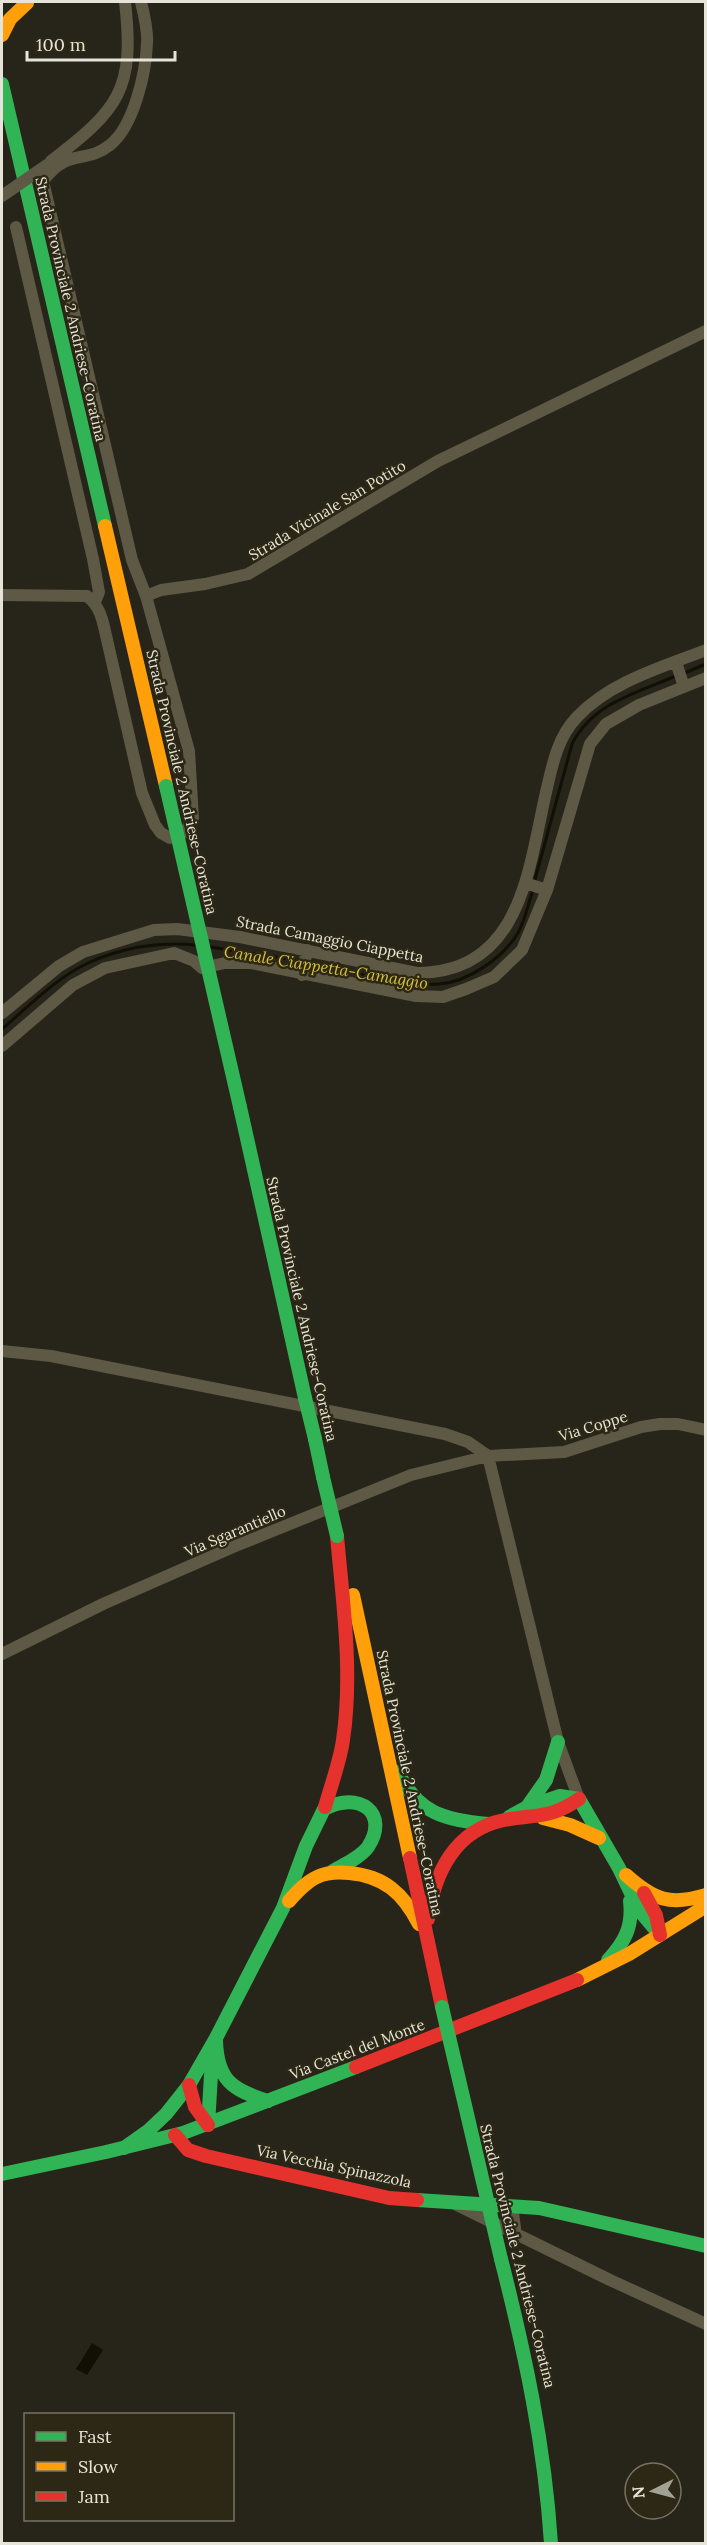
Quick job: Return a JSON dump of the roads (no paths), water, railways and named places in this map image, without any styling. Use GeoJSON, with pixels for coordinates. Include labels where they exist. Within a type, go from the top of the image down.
{"type":"FeatureCollection","features":[{"type":"Feature","properties":{"kind":"main road"},"geometry":{"type":"LineString","coordinates":[[2,35],[10,19],[24,2]]}},
{"type":"Feature","properties":{"kind":"main road","name":"Strada Provinciale 2 Andriese-Coratina"},"geometry":{"type":"LineString","coordinates":[[2,84],[5,112],[166,786],[323,1478],[350,1581],[442,2007],[536,2401],[546,2467],[551,2544]]}},
{"type":"Feature","properties":{"kind":"main road"},"geometry":{"type":"LineString","coordinates":[[124,2148],[148,2131],[166,2114],[189,2085],[216,2038],[282,1908],[324,1809],[343,1742],[348,1689],[345,1620],[337,1536]]}},
{"type":"Feature","properties":{"kind":"main road"},"geometry":{"type":"LineString","coordinates":[[381,1725],[404,1787],[426,1809],[453,1821],[489,1824]]}},
{"type":"Feature","properties":{"kind":"main road"},"geometry":{"type":"LineString","coordinates":[[526,1807],[546,1780],[558,1742]]}},
{"type":"Feature","properties":{"kind":"main road"},"geometry":{"type":"LineString","coordinates":[[505,1820],[526,1807],[560,1796],[579,1799]]}},
{"type":"Feature","properties":{"kind":"main road"},"geometry":{"type":"LineString","coordinates":[[282,1908],[301,1888],[316,1877],[333,1871],[366,1850],[375,1837],[374,1819],[367,1807],[349,1798],[333,1802],[324,1809]]}},
{"type":"Feature","properties":{"kind":"main road"},"geometry":{"type":"LineString","coordinates":[[427,1939],[429,1908],[434,1884],[447,1856],[459,1842],[489,1824],[505,1820],[543,1818],[564,1811],[579,1799]]}},
{"type":"Feature","properties":{"kind":"main road"},"geometry":{"type":"LineString","coordinates":[[579,1799],[599,1838],[621,1870],[644,1893],[656,1915],[660,1935]]}},
{"type":"Feature","properties":{"kind":"main road"},"geometry":{"type":"LineString","coordinates":[[543,1818],[570,1825],[599,1838]]}},
{"type":"Feature","properties":{"kind":"main road"},"geometry":{"type":"LineString","coordinates":[[621,1870],[628,1891],[645,1922],[660,1935]]}},
{"type":"Feature","properties":{"kind":"main road"},"geometry":{"type":"LineString","coordinates":[[333,1871],[375,1875],[397,1891],[413,1912],[427,1939]]}},
{"type":"Feature","properties":{"kind":"main road"},"geometry":{"type":"LineString","coordinates":[[596,1971],[618,1950],[628,1935],[632,1923],[628,1891]]}},
{"type":"Feature","properties":{"kind":"main road"},"geometry":{"type":"LineString","coordinates":[[644,1893],[666,1902],[689,1901],[705,1895]]}},
{"type":"Feature","properties":{"kind":"main road","name":"Via Castel del Monte"},"geometry":{"type":"LineString","coordinates":[[2,2174],[124,2148],[208,2124],[596,1971],[660,1935],[705,1906]]}},
{"type":"Feature","properties":{"kind":"main road"},"geometry":{"type":"LineString","coordinates":[[208,2124],[216,2038]]}},
{"type":"Feature","properties":{"kind":"main road"},"geometry":{"type":"LineString","coordinates":[[215,2058],[225,2079],[233,2087],[243,2094],[268,2101]]}},
{"type":"Feature","properties":{"kind":"main road"},"geometry":{"type":"LineString","coordinates":[[189,2085],[195,2107],[208,2124]]}},
{"type":"Feature","properties":{"kind":"main road","name":"Via Vecchia Spinazzola"},"geometry":{"type":"LineString","coordinates":[[175,2135],[188,2150],[206,2156],[389,2198],[453,2204],[512,2206],[571,2214],[705,2246]]}},
{"type":"Feature","properties":{"kind":"street"},"geometry":{"type":"LineString","coordinates":[[2,196],[90,132],[111,108],[124,81],[129,41],[124,2]]}},
{"type":"Feature","properties":{"kind":"street"},"geometry":{"type":"LineString","coordinates":[[2,595],[87,596],[95,602],[101,613],[142,793],[161,833],[170,838],[184,832],[193,818],[189,752],[146,596],[132,560],[43,181],[51,170],[64,160],[93,155],[110,145],[125,127],[136,105],[147,42],[141,2]]}},
{"type":"Feature","properties":{"kind":"street"},"geometry":{"type":"LineString","coordinates":[[16,227],[93,559],[99,592],[95,602]]}},
{"type":"Feature","properties":{"kind":"street","name":"Strada Vicinale San Potito"},"geometry":{"type":"LineString","coordinates":[[146,596],[248,574],[438,461],[705,331]]}},
{"type":"Feature","properties":{"kind":"street","name":"Strada Camaggio Ciappetta"},"geometry":{"type":"LineString","coordinates":[[2,1013],[59,966],[83,952],[154,930],[177,929],[240,937],[417,973],[440,973],[460,967],[487,950],[499,939],[511,922],[525,883],[557,747],[576,718],[608,691],[705,650]]}},
{"type":"Feature","properties":{"kind":"street"},"geometry":{"type":"LineString","coordinates":[[676,662],[684,687]]}},
{"type":"Feature","properties":{"kind":"street"},"geometry":{"type":"LineString","coordinates":[[3,1042],[73,985],[105,968],[174,954],[194,961],[202,968],[225,963],[251,963],[416,996],[442,997],[494,977],[522,950],[547,890],[590,744],[606,724],[639,705],[705,678]]}},
{"type":"Feature","properties":{"kind":"street"},"geometry":{"type":"LineString","coordinates":[[525,883],[547,890]]}},
{"type":"Feature","properties":{"kind":"street"},"geometry":{"type":"LineString","coordinates":[[302,975],[307,951]]}},
{"type":"Feature","properties":{"kind":"street"},"geometry":{"type":"LineString","coordinates":[[2,1351],[51,1356],[445,1434],[468,1442],[488,1456],[558,1742],[579,1799]]}},
{"type":"Feature","properties":{"kind":"street","name":"Via Coppe"},"geometry":{"type":"LineString","coordinates":[[488,1456],[564,1452],[641,1427],[660,1424],[678,1424],[705,1430]]}},
{"type":"Feature","properties":{"kind":"street","name":"Via Sgarantiello"},"geometry":{"type":"LineString","coordinates":[[2,1654],[233,1547],[411,1475],[488,1456]]}},
{"type":"Feature","properties":{"kind":"street"},"geometry":{"type":"LineString","coordinates":[[453,2204],[705,2324]]}},
{"type":"Feature","properties":{"kind":"street"},"geometry":{"type":"LineString","coordinates":[[512,2206],[516,2235]]}},
{"type":"Feature","properties":{"kind":"waterway","name":"Canale Ciappetta-Camaggio"},"geometry":{"type":"LineString","coordinates":[[682,674],[706,664]]}},
{"type":"Feature","properties":{"kind":"waterway","name":"Canale Ciappetta-Camaggio"},"geometry":{"type":"LineString","coordinates":[[534,883],[572,744],[581,730],[591,718],[617,701],[676,676]]}},
{"type":"Feature","properties":{"kind":"waterway","name":"Canale Ciappetta-Camaggio"},"geometry":{"type":"LineString","coordinates":[[308,963],[409,983],[439,984],[461,979],[494,960],[511,942],[525,917],[533,890]]}},
{"type":"Feature","properties":{"kind":"waterway","name":"Canale Ciappetta-Camaggio"},"geometry":{"type":"LineString","coordinates":[[2,1029],[63,977],[99,958],[153,945],[195,945]]}},
{"type":"Feature","properties":{"kind":"waterway","name":"Canale Ciappetta-Camaggio"},"geometry":{"type":"LineString","coordinates":[[210,947],[302,961]]}}]}
